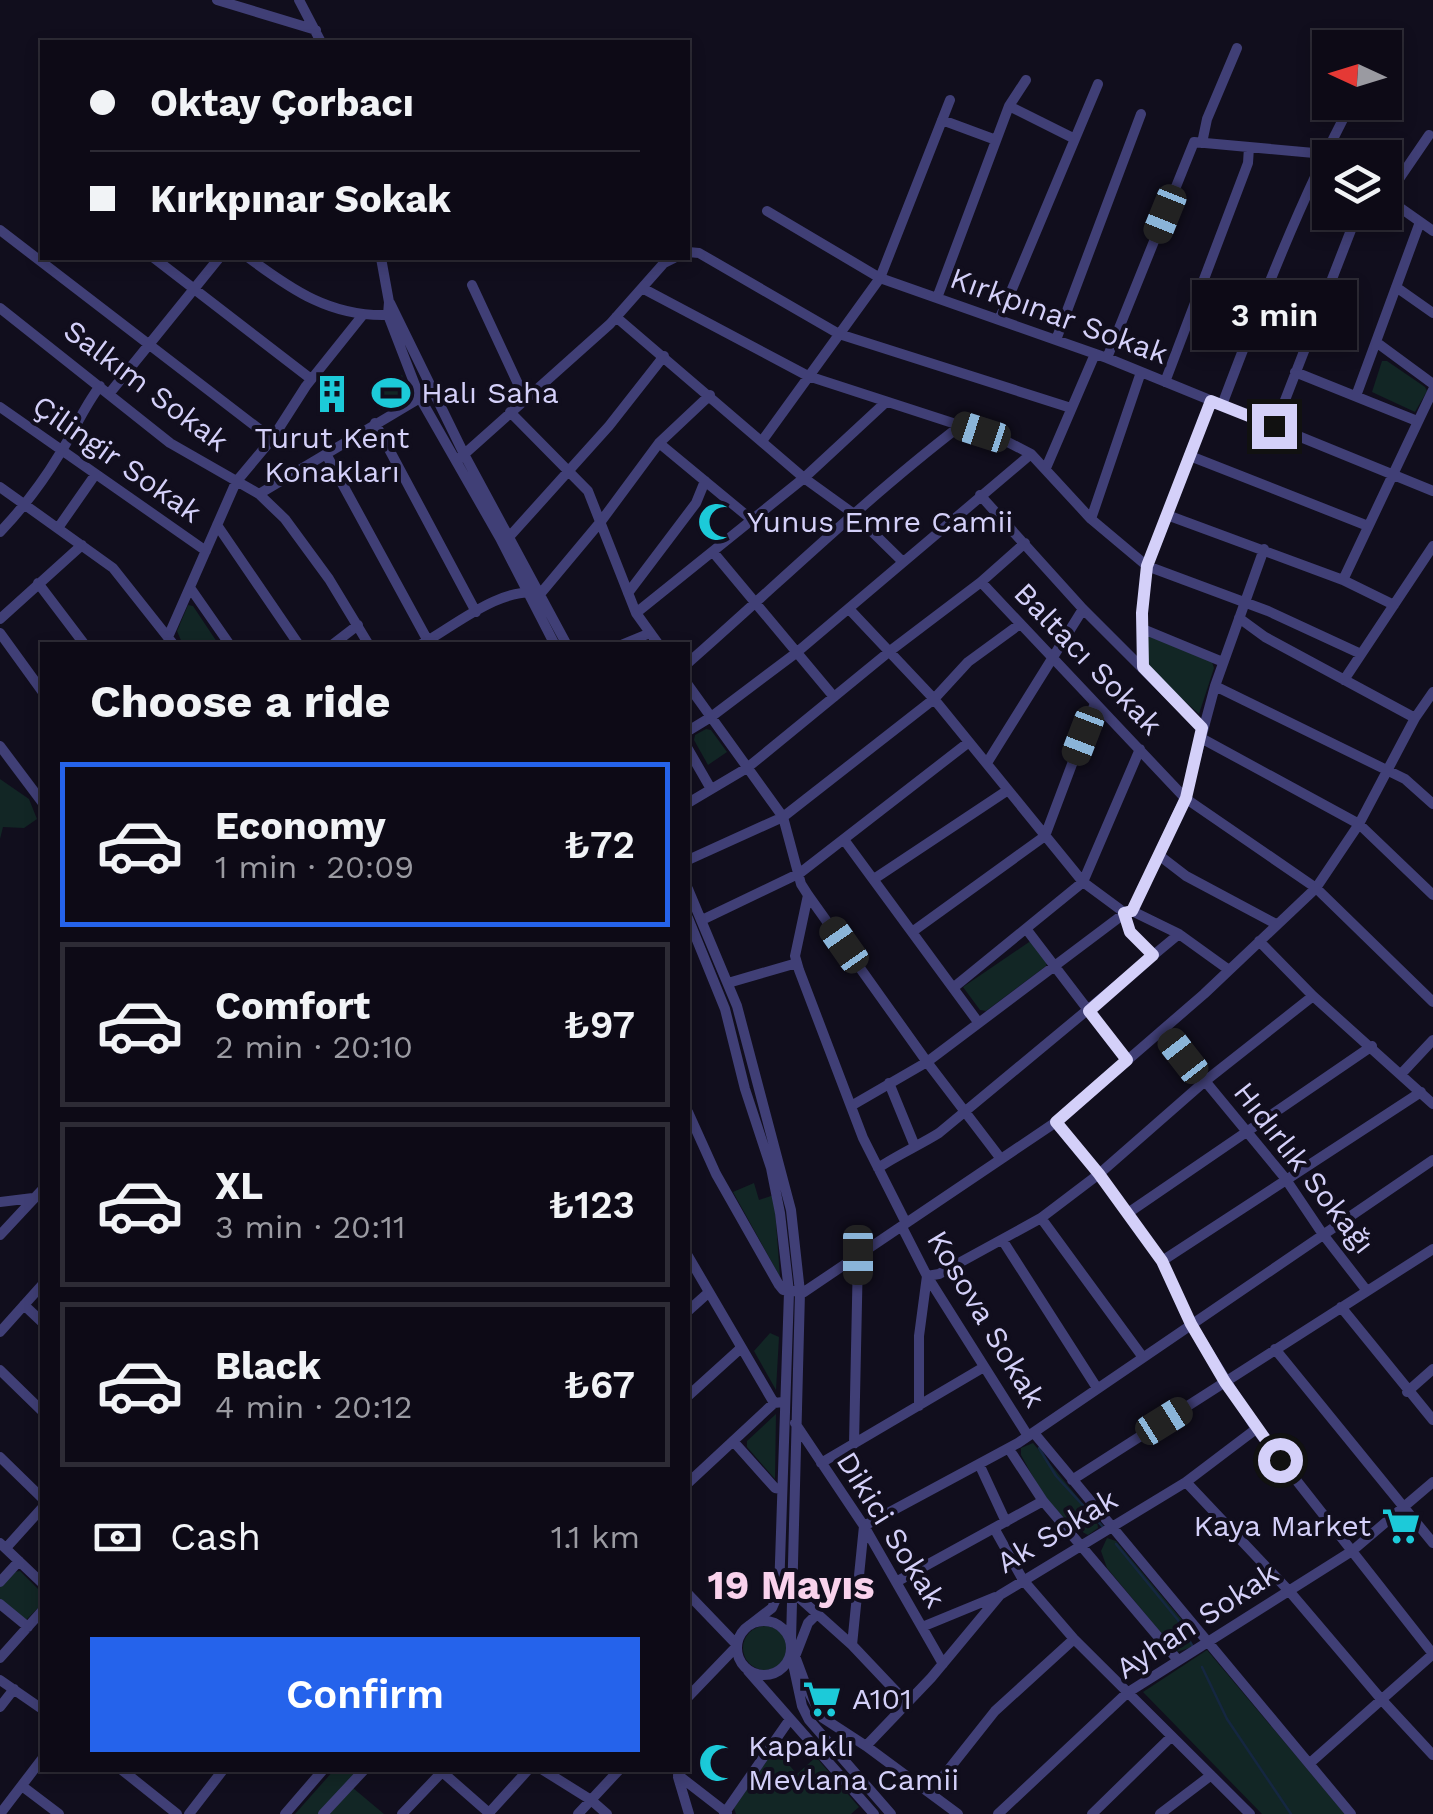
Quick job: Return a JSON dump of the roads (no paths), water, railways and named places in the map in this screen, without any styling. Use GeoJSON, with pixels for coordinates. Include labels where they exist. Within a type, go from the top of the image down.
{"type":"FeatureCollection","features":[{"type":"Feature","properties":{"kind":"street"},"geometry":{"type":"LineString","coordinates":[[218,0],[316,30]]}},
{"type":"Feature","properties":{"kind":"street"},"geometry":{"type":"LineString","coordinates":[[299,0],[320,40]]}},
{"type":"Feature","properties":{"kind":"street"},"geometry":{"type":"LineString","coordinates":[[1202,143],[1207,119],[1237,48]]}},
{"type":"Feature","properties":{"kind":"street"},"geometry":{"type":"LineString","coordinates":[[937,298],[1008,106],[1026,80]]}},
{"type":"Feature","properties":{"kind":"street"},"geometry":{"type":"LineString","coordinates":[[999,320],[1098,84]]}},
{"type":"Feature","properties":{"kind":"street"},"geometry":{"type":"LineString","coordinates":[[762,441],[880,278],[950,100]]}},
{"type":"Feature","properties":{"kind":"street"},"geometry":{"type":"LineString","coordinates":[[1008,106],[1075,139]]}},
{"type":"Feature","properties":{"kind":"street"},"geometry":{"type":"LineString","coordinates":[[1056,340],[1141,114]]}},
{"type":"Feature","properties":{"kind":"street"},"geometry":{"type":"LineString","coordinates":[[942,120],[996,140]]}},
{"type":"Feature","properties":{"kind":"street"},"geometry":{"type":"LineString","coordinates":[[1402,175],[1429,135]]}},
{"type":"Feature","properties":{"kind":"street"},"geometry":{"type":"LineString","coordinates":[[1107,358],[1194,142],[1312,154]]}},
{"type":"Feature","properties":{"kind":"street"},"geometry":{"type":"LineString","coordinates":[[1166,382],[1248,163],[1249,147]]}},
{"type":"Feature","properties":{"kind":"street"},"geometry":{"type":"LineString","coordinates":[[1143,667],[1147,566],[1190,456],[1312,187]]}},
{"type":"Feature","properties":{"kind":"street"},"geometry":{"type":"LineString","coordinates":[[1402,208],[1433,230]]}},
{"type":"Feature","properties":{"kind":"street","name":"Kırkpınar Sokak"},"geometry":{"type":"LineString","coordinates":[[767,211],[880,278],[1107,358],[1433,491]]}},
{"type":"Feature","properties":{"kind":"street"},"geometry":{"type":"LineString","coordinates":[[1356,396],[1420,222]]}},
{"type":"Feature","properties":{"kind":"street"},"geometry":{"type":"LineString","coordinates":[[0,230],[272,438]]}},
{"type":"Feature","properties":{"kind":"street"},"geometry":{"type":"LineString","coordinates":[[1274,426],[1351,230]]}},
{"type":"Feature","properties":{"kind":"street"},"geometry":{"type":"LineString","coordinates":[[690,252],[699,253],[840,334],[1071,408]]}},
{"type":"Feature","properties":{"kind":"street"},"geometry":{"type":"LineString","coordinates":[[157,260],[311,379]]}},
{"type":"Feature","properties":{"kind":"street"},"geometry":{"type":"LineString","coordinates":[[0,532],[25,506],[62,452],[83,407],[150,344],[217,260]]}},
{"type":"Feature","properties":{"kind":"street"},"geometry":{"type":"LineString","coordinates":[[251,260],[294,291],[327,307],[362,316],[388,315]]}},
{"type":"Feature","properties":{"kind":"street"},"geometry":{"type":"LineString","coordinates":[[381,260],[390,302],[459,458],[554,642]]}},
{"type":"Feature","properties":{"kind":"street"},"geometry":{"type":"LineString","coordinates":[[459,458],[616,317],[669,260]]}},
{"type":"Feature","properties":{"kind":"street"},"geometry":{"type":"LineString","coordinates":[[472,285],[525,398]]}},
{"type":"Feature","properties":{"kind":"street"},"geometry":{"type":"LineString","coordinates":[[1396,287],[1433,313]]}},
{"type":"Feature","properties":{"kind":"street"},"geometry":{"type":"LineString","coordinates":[[642,288],[808,376],[1002,439],[1031,454],[1091,519],[1147,566],[1268,611],[1361,654]]}},
{"type":"Feature","properties":{"kind":"street"},"geometry":{"type":"LineString","coordinates":[[390,302],[388,315],[420,398],[510,536],[566,642]]}},
{"type":"Feature","properties":{"kind":"street","name":"Salkım Sokak"},"geometry":{"type":"LineString","coordinates":[[0,308],[170,443],[259,494],[330,578],[367,642]]}},
{"type":"Feature","properties":{"kind":"street"},"geometry":{"type":"LineString","coordinates":[[171,641],[236,482],[362,316]]}},
{"type":"Feature","properties":{"kind":"street"},"geometry":{"type":"LineString","coordinates":[[616,317],[804,478],[854,514],[903,562]]}},
{"type":"Feature","properties":{"kind":"street"},"geometry":{"type":"LineString","coordinates":[[1343,580],[1433,387],[1376,342]]}},
{"type":"Feature","properties":{"kind":"street"},"geometry":{"type":"LineString","coordinates":[[1046,468],[1094,354]]}},
{"type":"Feature","properties":{"kind":"street"},"geometry":{"type":"LineString","coordinates":[[510,536],[664,356]]}},
{"type":"Feature","properties":{"kind":"street"},"geometry":{"type":"LineString","coordinates":[[1091,519],[1141,372]]}},
{"type":"Feature","properties":{"kind":"street"},"geometry":{"type":"LineString","coordinates":[[1295,372],[1417,421]]}},
{"type":"Feature","properties":{"kind":"street"},"geometry":{"type":"LineString","coordinates":[[542,593],[659,443],[710,394]]}},
{"type":"Feature","properties":{"kind":"street"},"geometry":{"type":"LineString","coordinates":[[259,494],[420,398]]}},
{"type":"Feature","properties":{"kind":"street"},"geometry":{"type":"LineString","coordinates":[[636,614],[804,478],[886,402]]}},
{"type":"Feature","properties":{"kind":"street","name":"Çilingir Sokak"},"geometry":{"type":"LineString","coordinates":[[0,406],[206,551]]}},
{"type":"Feature","properties":{"kind":"street"},"geometry":{"type":"LineString","coordinates":[[510,412],[588,491],[636,614],[657,642]]}},
{"type":"Feature","properties":{"kind":"street"},"geometry":{"type":"LineString","coordinates":[[375,423],[476,612]]}},
{"type":"Feature","properties":{"kind":"street"},"geometry":{"type":"LineString","coordinates":[[690,661],[884,485],[960,426]]}},
{"type":"Feature","properties":{"kind":"street"},"geometry":{"type":"LineString","coordinates":[[659,443],[752,520]]}},
{"type":"Feature","properties":{"kind":"street"},"geometry":{"type":"LineString","coordinates":[[326,454],[423,642]]}},
{"type":"Feature","properties":{"kind":"street"},"geometry":{"type":"LineString","coordinates":[[690,729],[711,718],[850,610],[1031,454]]}},
{"type":"Feature","properties":{"kind":"street"},"geometry":{"type":"LineString","coordinates":[[1190,456],[1368,526]]}},
{"type":"Feature","properties":{"kind":"street"},"geometry":{"type":"LineString","coordinates":[[58,528],[95,476]]}},
{"type":"Feature","properties":{"kind":"street"},"geometry":{"type":"LineString","coordinates":[[628,594],[696,503],[705,481]]}},
{"type":"Feature","properties":{"kind":"street"},"geometry":{"type":"LineString","coordinates":[[0,487],[114,568],[171,641]]}},
{"type":"Feature","properties":{"kind":"street"},"geometry":{"type":"LineString","coordinates":[[980,495],[1201,733],[1359,824],[1433,895]]}},
{"type":"Feature","properties":{"kind":"street"},"geometry":{"type":"LineString","coordinates":[[1167,514],[1343,580],[1394,605]]}},
{"type":"Feature","properties":{"kind":"street"},"geometry":{"type":"LineString","coordinates":[[217,525],[297,642]]}},
{"type":"Feature","properties":{"kind":"street"},"geometry":{"type":"LineString","coordinates":[[690,802],[748,768],[1024,544]]}},
{"type":"Feature","properties":{"kind":"street"},"geometry":{"type":"LineString","coordinates":[[0,619],[82,545]]}},
{"type":"Feature","properties":{"kind":"street"},"geometry":{"type":"LineString","coordinates":[[1344,680],[1433,546]]}},
{"type":"Feature","properties":{"kind":"street"},"geometry":{"type":"LineString","coordinates":[[851,1106],[927,1062],[1128,912],[1160,856],[1186,798],[1215,686],[1264,549]]}},
{"type":"Feature","properties":{"kind":"street"},"geometry":{"type":"LineString","coordinates":[[712,552],[834,696]]}},
{"type":"Feature","properties":{"kind":"street","name":"Baltacı Sokak"},"geometry":{"type":"LineString","coordinates":[[981,582],[1186,798],[1316,888],[1433,1002]]}},
{"type":"Feature","properties":{"kind":"street"},"geometry":{"type":"LineString","coordinates":[[38,583],[83,642]]}},
{"type":"Feature","properties":{"kind":"street"},"geometry":{"type":"LineString","coordinates":[[190,589],[228,642]]}},
{"type":"Feature","properties":{"kind":"street"},"geometry":{"type":"LineString","coordinates":[[426,642],[476,612],[527,591],[542,593]]}},
{"type":"Feature","properties":{"kind":"street"},"geometry":{"type":"LineString","coordinates":[[850,610],[934,699],[1083,882],[1128,912],[1179,934],[1229,970]]}},
{"type":"Feature","properties":{"kind":"street"},"geometry":{"type":"LineString","coordinates":[[987,764],[1084,610]]}},
{"type":"Feature","properties":{"kind":"street"},"geometry":{"type":"LineString","coordinates":[[1239,618],[1264,637],[1415,718]]}},
{"type":"Feature","properties":{"kind":"street"},"geometry":{"type":"LineString","coordinates":[[690,859],[783,817],[934,699],[968,662],[1020,624]]}},
{"type":"Feature","properties":{"kind":"street"},"geometry":{"type":"LineString","coordinates":[[336,642],[358,625]]}},
{"type":"Feature","properties":{"kind":"street"},"geometry":{"type":"LineString","coordinates":[[1143,629],[1223,662]]}},
{"type":"Feature","properties":{"kind":"street"},"geometry":{"type":"LineString","coordinates":[[0,633],[40,688]]}},
{"type":"Feature","properties":{"kind":"street"},"geometry":{"type":"LineString","coordinates":[[629,642],[650,634]]}},
{"type":"Feature","properties":{"kind":"street"},"geometry":{"type":"LineString","coordinates":[[1215,686],[1404,778],[1433,804]]}},
{"type":"Feature","properties":{"kind":"street"},"geometry":{"type":"LineString","coordinates":[[690,688],[783,817],[808,895],[1001,1158]]}},
{"type":"Feature","properties":{"kind":"street"},"geometry":{"type":"LineString","coordinates":[[794,1292],[858,1255],[1056,1122],[1229,970],[1316,888],[1359,824],[1415,718],[1431,698]]}},
{"type":"Feature","properties":{"kind":"street"},"geometry":{"type":"LineString","coordinates":[[912,932],[1046,836],[1096,703]]}},
{"type":"Feature","properties":{"kind":"street"},"geometry":{"type":"LineString","coordinates":[[702,920],[800,873],[970,742]]}},
{"type":"Feature","properties":{"kind":"street"},"geometry":{"type":"LineString","coordinates":[[0,746],[40,799]]}},
{"type":"Feature","properties":{"kind":"street"},"geometry":{"type":"LineString","coordinates":[[953,988],[1083,882],[1140,749]]}},
{"type":"Feature","properties":{"kind":"street"},"geometry":{"type":"LineString","coordinates":[[690,752],[711,789]]}},
{"type":"Feature","properties":{"kind":"street"},"geometry":{"type":"LineString","coordinates":[[874,880],[1008,790]]}},
{"type":"Feature","properties":{"kind":"street"},"geometry":{"type":"LineString","coordinates":[[845,841],[978,1022]]}},
{"type":"Feature","properties":{"kind":"street"},"geometry":{"type":"LineString","coordinates":[[1160,856],[1186,876],[1276,924]]}},
{"type":"Feature","properties":{"kind":"street"},"geometry":{"type":"LineString","coordinates":[[690,893],[737,1006],[791,1210],[792,1650],[802,1706],[809,1720],[892,1814]]}},
{"type":"Feature","properties":{"kind":"street"},"geometry":{"type":"LineString","coordinates":[[728,983],[797,963],[798,936],[808,895]]}},
{"type":"Feature","properties":{"kind":"street"},"geometry":{"type":"LineString","coordinates":[[1128,912],[1130,932],[1153,955]]}},
{"type":"Feature","properties":{"kind":"street"},"geometry":{"type":"LineString","coordinates":[[690,923],[726,1009],[771,1168],[794,1292],[779,1403],[780,1592],[772,1608],[750,1624],[737,1646],[690,1695]]}},
{"type":"Feature","properties":{"kind":"street"},"geometry":{"type":"LineString","coordinates":[[1028,930],[1127,1060]]}},
{"type":"Feature","properties":{"kind":"street"},"geometry":{"type":"LineString","coordinates":[[878,1168],[939,1133],[1179,934]]}},
{"type":"Feature","properties":{"kind":"street"},"geometry":{"type":"LineString","coordinates":[[1259,940],[1313,996],[1433,1104]]}},
{"type":"Feature","properties":{"kind":"street","name":"Kosova Sokak"},"geometry":{"type":"LineString","coordinates":[[797,963],[851,1106],[927,1276],[984,1368],[1031,1435],[1351,1814]]}},
{"type":"Feature","properties":{"kind":"street"},"geometry":{"type":"LineString","coordinates":[[919,1406],[919,1336],[927,1276],[939,1274],[1003,1242],[1041,1218],[1313,996]]}},
{"type":"Feature","properties":{"kind":"street","name":"Hıdırlık Sokağı"},"geometry":{"type":"LineString","coordinates":[[1163,1030],[1286,1178],[1322,1233],[1367,1290]]}},
{"type":"Feature","properties":{"kind":"street"},"geometry":{"type":"LineString","coordinates":[[1402,1073],[1433,1040]]}},
{"type":"Feature","properties":{"kind":"street"},"geometry":{"type":"LineString","coordinates":[[1128,1213],[1372,1046]]}},
{"type":"Feature","properties":{"kind":"street"},"geometry":{"type":"LineString","coordinates":[[889,1083],[914,1144]]}},
{"type":"Feature","properties":{"kind":"street"},"geometry":{"type":"LineString","coordinates":[[1162,1261],[1421,1092]]}},
{"type":"Feature","properties":{"kind":"street"},"geometry":{"type":"LineString","coordinates":[[1056,1122],[1162,1261],[1191,1324],[1256,1429],[1433,1654],[1310,1763]]}},
{"type":"Feature","properties":{"kind":"street"},"geometry":{"type":"LineString","coordinates":[[692,1138],[779,1286],[794,1292]]}},
{"type":"Feature","properties":{"kind":"street"},"geometry":{"type":"LineString","coordinates":[[852,1645],[864,1526],[1031,1435],[1433,1160]]}},
{"type":"Feature","properties":{"kind":"street"},"geometry":{"type":"LineString","coordinates":[[0,1202],[38,1194]]}},
{"type":"Feature","properties":{"kind":"street"},"geometry":{"type":"LineString","coordinates":[[0,1235],[38,1194]]}},
{"type":"Feature","properties":{"kind":"street"},"geometry":{"type":"LineString","coordinates":[[1041,1218],[1142,1356]]}},
{"type":"Feature","properties":{"kind":"street"},"geometry":{"type":"LineString","coordinates":[[1003,1242],[1096,1388]]}},
{"type":"Feature","properties":{"kind":"street"},"geometry":{"type":"LineString","coordinates":[[1072,1480],[1433,1249]]}},
{"type":"Feature","properties":{"kind":"street"},"geometry":{"type":"LineString","coordinates":[[854,1444],[858,1255]]}},
{"type":"Feature","properties":{"kind":"street"},"geometry":{"type":"LineString","coordinates":[[690,1260],[741,1348],[779,1403]]}},
{"type":"Feature","properties":{"kind":"street"},"geometry":{"type":"LineString","coordinates":[[0,1332],[40,1288]]}},
{"type":"Feature","properties":{"kind":"street"},"geometry":{"type":"LineString","coordinates":[[690,1309],[708,1293]]}},
{"type":"Feature","properties":{"kind":"street"},"geometry":{"type":"LineString","coordinates":[[24,1305],[40,1320]]}},
{"type":"Feature","properties":{"kind":"street"},"geometry":{"type":"LineString","coordinates":[[1341,1308],[1433,1420]]}},
{"type":"Feature","properties":{"kind":"street"},"geometry":{"type":"LineString","coordinates":[[690,1394],[741,1348]]}},
{"type":"Feature","properties":{"kind":"street"},"geometry":{"type":"LineString","coordinates":[[1275,1349],[1433,1543]]}},
{"type":"Feature","properties":{"kind":"street"},"geometry":{"type":"LineString","coordinates":[[822,1462],[984,1368]]}},
{"type":"Feature","properties":{"kind":"street"},"geometry":{"type":"LineString","coordinates":[[1407,1392],[1433,1368]]}},
{"type":"Feature","properties":{"kind":"street"},"geometry":{"type":"LineString","coordinates":[[0,1370],[40,1408]]}},
{"type":"Feature","properties":{"kind":"street"},"geometry":{"type":"LineString","coordinates":[[690,1482],[779,1403]]}},
{"type":"Feature","properties":{"kind":"street","name":"Dikici Sokak"},"geometry":{"type":"LineString","coordinates":[[794,1423],[864,1526],[943,1664]]}},
{"type":"Feature","properties":{"kind":"street","name":"Ak Sokak"},"geometry":{"type":"LineString","coordinates":[[866,1746],[943,1664],[1000,1595],[1186,1482],[1256,1429]]}},
{"type":"Feature","properties":{"kind":"street"},"geometry":{"type":"LineString","coordinates":[[733,1441],[776,1488],[782,1489]]}},
{"type":"Feature","properties":{"kind":"street"},"geometry":{"type":"LineString","coordinates":[[1009,1448],[1043,1501],[1178,1659]]}},
{"type":"Feature","properties":{"kind":"street"},"geometry":{"type":"LineString","coordinates":[[0,1458],[40,1496]]}},
{"type":"Feature","properties":{"kind":"street"},"geometry":{"type":"LineString","coordinates":[[980,1466],[1006,1522]]}},
{"type":"Feature","properties":{"kind":"street"},"geometry":{"type":"LineString","coordinates":[[1186,1482],[1290,1592],[1433,1755]]}},
{"type":"Feature","properties":{"kind":"street","name":"Ayhan Sokak"},"geometry":{"type":"LineString","coordinates":[[998,1814],[1128,1693],[1352,1551],[1433,1482]]}},
{"type":"Feature","properties":{"kind":"street"},"geometry":{"type":"LineString","coordinates":[[896,1582],[1043,1501]]}},
{"type":"Feature","properties":{"kind":"street"},"geometry":{"type":"LineString","coordinates":[[40,1510],[3,1545],[40,1581]]}},
{"type":"Feature","properties":{"kind":"street"},"geometry":{"type":"LineString","coordinates":[[994,1528],[1023,1580],[1074,1639],[1250,1814]]}},
{"type":"Feature","properties":{"kind":"street"},"geometry":{"type":"LineString","coordinates":[[0,1582],[19,1560]]}},
{"type":"Feature","properties":{"kind":"street"},"geometry":{"type":"LineString","coordinates":[[794,1592],[906,1702]]}},
{"type":"Feature","properties":{"kind":"street"},"geometry":{"type":"LineString","coordinates":[[922,1627],[1000,1595]]}},
{"type":"Feature","properties":{"kind":"street"},"geometry":{"type":"LineString","coordinates":[[690,1596],[737,1646],[741,1664],[874,1814]]}},
{"type":"Feature","properties":{"kind":"street"},"geometry":{"type":"LineString","coordinates":[[0,1604],[28,1627]]}},
{"type":"Feature","properties":{"kind":"street"},"geometry":{"type":"LineString","coordinates":[[0,1658],[40,1613]]}},
{"type":"Feature","properties":{"kind":"street"},"geometry":{"type":"LineString","coordinates":[[748,1671],[764,1676],[787,1664],[808,1622],[816,1615]]}},
{"type":"Feature","properties":{"kind":"street"},"geometry":{"type":"LineString","coordinates":[[750,1624],[774,1623],[782,1627],[823,1718],[958,1814]]}},
{"type":"Feature","properties":{"kind":"street"},"geometry":{"type":"LineString","coordinates":[[930,1794],[995,1712],[1074,1639]]}},
{"type":"Feature","properties":{"kind":"street"},"geometry":{"type":"LineString","coordinates":[[0,1680],[40,1708]]}},
{"type":"Feature","properties":{"kind":"street"},"geometry":{"type":"LineString","coordinates":[[0,1707],[14,1689]]}},
{"type":"Feature","properties":{"kind":"street"},"geometry":{"type":"LineString","coordinates":[[677,1772],[726,1813],[790,1719]]}},
{"type":"Feature","properties":{"kind":"street"},"geometry":{"type":"LineString","coordinates":[[1092,1814],[1172,1737]]}},
{"type":"Feature","properties":{"kind":"street"},"geometry":{"type":"LineString","coordinates":[[0,1814],[40,1762]]}},
{"type":"Feature","properties":{"kind":"street"},"geometry":{"type":"LineString","coordinates":[[124,1772],[177,1814]]}},
{"type":"Feature","properties":{"kind":"street"},"geometry":{"type":"LineString","coordinates":[[188,1814],[221,1772]]}},
{"type":"Feature","properties":{"kind":"street"},"geometry":{"type":"LineString","coordinates":[[285,1814],[321,1772]]}},
{"type":"Feature","properties":{"kind":"street"},"geometry":{"type":"LineString","coordinates":[[323,1814],[362,1772]]}},
{"type":"Feature","properties":{"kind":"street"},"geometry":{"type":"LineString","coordinates":[[402,1814],[440,1772]]}},
{"type":"Feature","properties":{"kind":"street"},"geometry":{"type":"LineString","coordinates":[[442,1772],[488,1813],[526,1772]]}},
{"type":"Feature","properties":{"kind":"street"},"geometry":{"type":"LineString","coordinates":[[546,1772],[607,1814]]}},
{"type":"Feature","properties":{"kind":"street"},"geometry":{"type":"LineString","coordinates":[[578,1814],[617,1772]]}},
{"type":"Feature","properties":{"kind":"street"},"geometry":{"type":"LineString","coordinates":[[677,1772],[690,1814]]}},
{"type":"Feature","properties":{"kind":"street"},"geometry":{"type":"LineString","coordinates":[[1160,1814],[1210,1776]]}},
{"type":"Feature","properties":{"kind":"street"},"geometry":{"type":"LineString","coordinates":[[22,1786],[60,1814]]}},
{"type":"Feature","properties":{"kind":"waterway"},"geometry":{"type":"LineString","coordinates":[[1039,1448],[1056,1476],[1103,1527]]}},
{"type":"Feature","properties":{"kind":"waterway"},"geometry":{"type":"LineString","coordinates":[[1116,1544],[1178,1620],[1193,1647]]}},
{"type":"Feature","properties":{"kind":"waterway"},"geometry":{"type":"LineString","coordinates":[[1202,1667],[1227,1719],[1291,1814]]}},
{"type":"Feature","properties":{"kind":"place","name":"Halı Saha"},"geometry":{"type":"Point","coordinates":[391,393]}},
{"type":"Feature","properties":{"kind":"place","name":"Turut Kent Konakları"},"geometry":{"type":"Point","coordinates":[332,394]}},
{"type":"Feature","properties":{"kind":"place","name":"Yunus Emre Camii"},"geometry":{"type":"Point","coordinates":[717,522]}},
{"type":"Feature","properties":{"kind":"place","name":"Kaya Market"},"geometry":{"type":"Point","coordinates":[1401,1526]}},
{"type":"Feature","properties":{"kind":"place","name":"A101"},"geometry":{"type":"Point","coordinates":[822,1699]}},
{"type":"Feature","properties":{"kind":"place","name":"Kapaklı Mevlana Camii"},"geometry":{"type":"Point","coordinates":[718,1763]}},
{"type":"Feature","properties":{"kind":"district","name":"19 Mayıs"},"geometry":{"type":"Point","coordinates":[791,1585]}}]}
